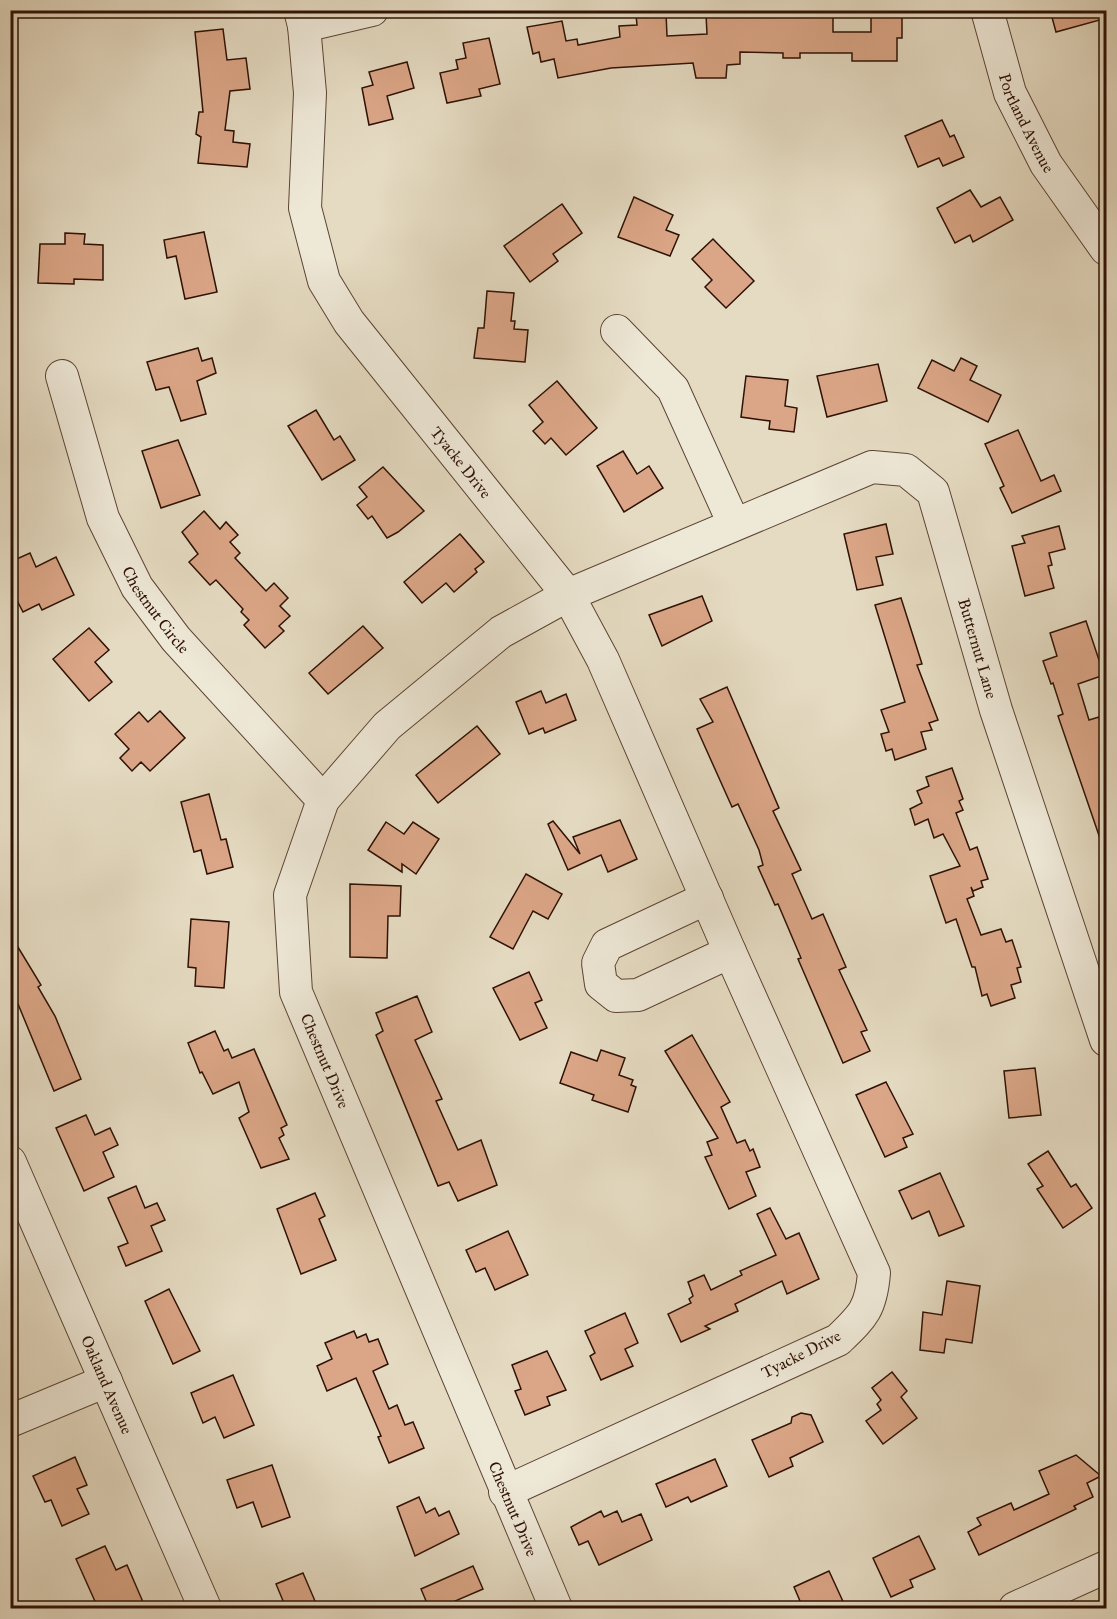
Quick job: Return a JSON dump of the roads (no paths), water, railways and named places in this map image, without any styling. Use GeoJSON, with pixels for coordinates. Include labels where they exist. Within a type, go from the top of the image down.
{"type":"FeatureCollection","features":[{"type":"Feature","properties":{"kind":"street"},"geometry":{"type":"LineString","coordinates":[[302,18],[372,10]]}},
{"type":"Feature","properties":{"kind":"street","name":"Portland Avenue"},"geometry":{"type":"LineString","coordinates":[[987,10],[1010,93],[1046,164],[1100,230]]}},
{"type":"Feature","properties":{"kind":"street","name":"Tyacke Drive"},"geometry":{"type":"LineString","coordinates":[[302,18],[310,93],[305,208],[324,281],[349,322],[568,595],[603,660],[730,952],[874,1273],[872,1300],[857,1322],[838,1340],[505,1492]]}},
{"type":"Feature","properties":{"kind":"street"},"geometry":{"type":"LineString","coordinates":[[617,331],[673,389],[734,524]]}},
{"type":"Feature","properties":{"kind":"street","name":"Chestnut Circle"},"geometry":{"type":"LineString","coordinates":[[62,376],[104,518],[137,587],[176,639],[323,800]]}},
{"type":"Feature","properties":{"kind":"street","name":"Butternut Lane"},"geometry":{"type":"LineString","coordinates":[[568,595],[872,467],[906,470],[933,492],[996,710],[1103,1020]]}},
{"type":"Feature","properties":{"kind":"street","name":"Chestnut Drive"},"geometry":{"type":"LineString","coordinates":[[556,1608],[505,1492],[296,992],[290,895],[323,800],[387,726],[501,632],[568,595]]}},
{"type":"Feature","properties":{"kind":"street"},"geometry":{"type":"LineString","coordinates":[[707,898],[607,945],[598,963],[601,984],[616,996],[638,995],[730,952]]}},
{"type":"Feature","properties":{"kind":"street","name":"Oakland Avenue"},"geometry":{"type":"LineString","coordinates":[[10,1162],[205,1608]]}},
{"type":"Feature","properties":{"kind":"street"},"geometry":{"type":"LineString","coordinates":[[10,1421],[106,1381]]}},
{"type":"Feature","properties":{"kind":"street"},"geometry":{"type":"LineString","coordinates":[[1015,1608],[1107,1567]]}}]}
